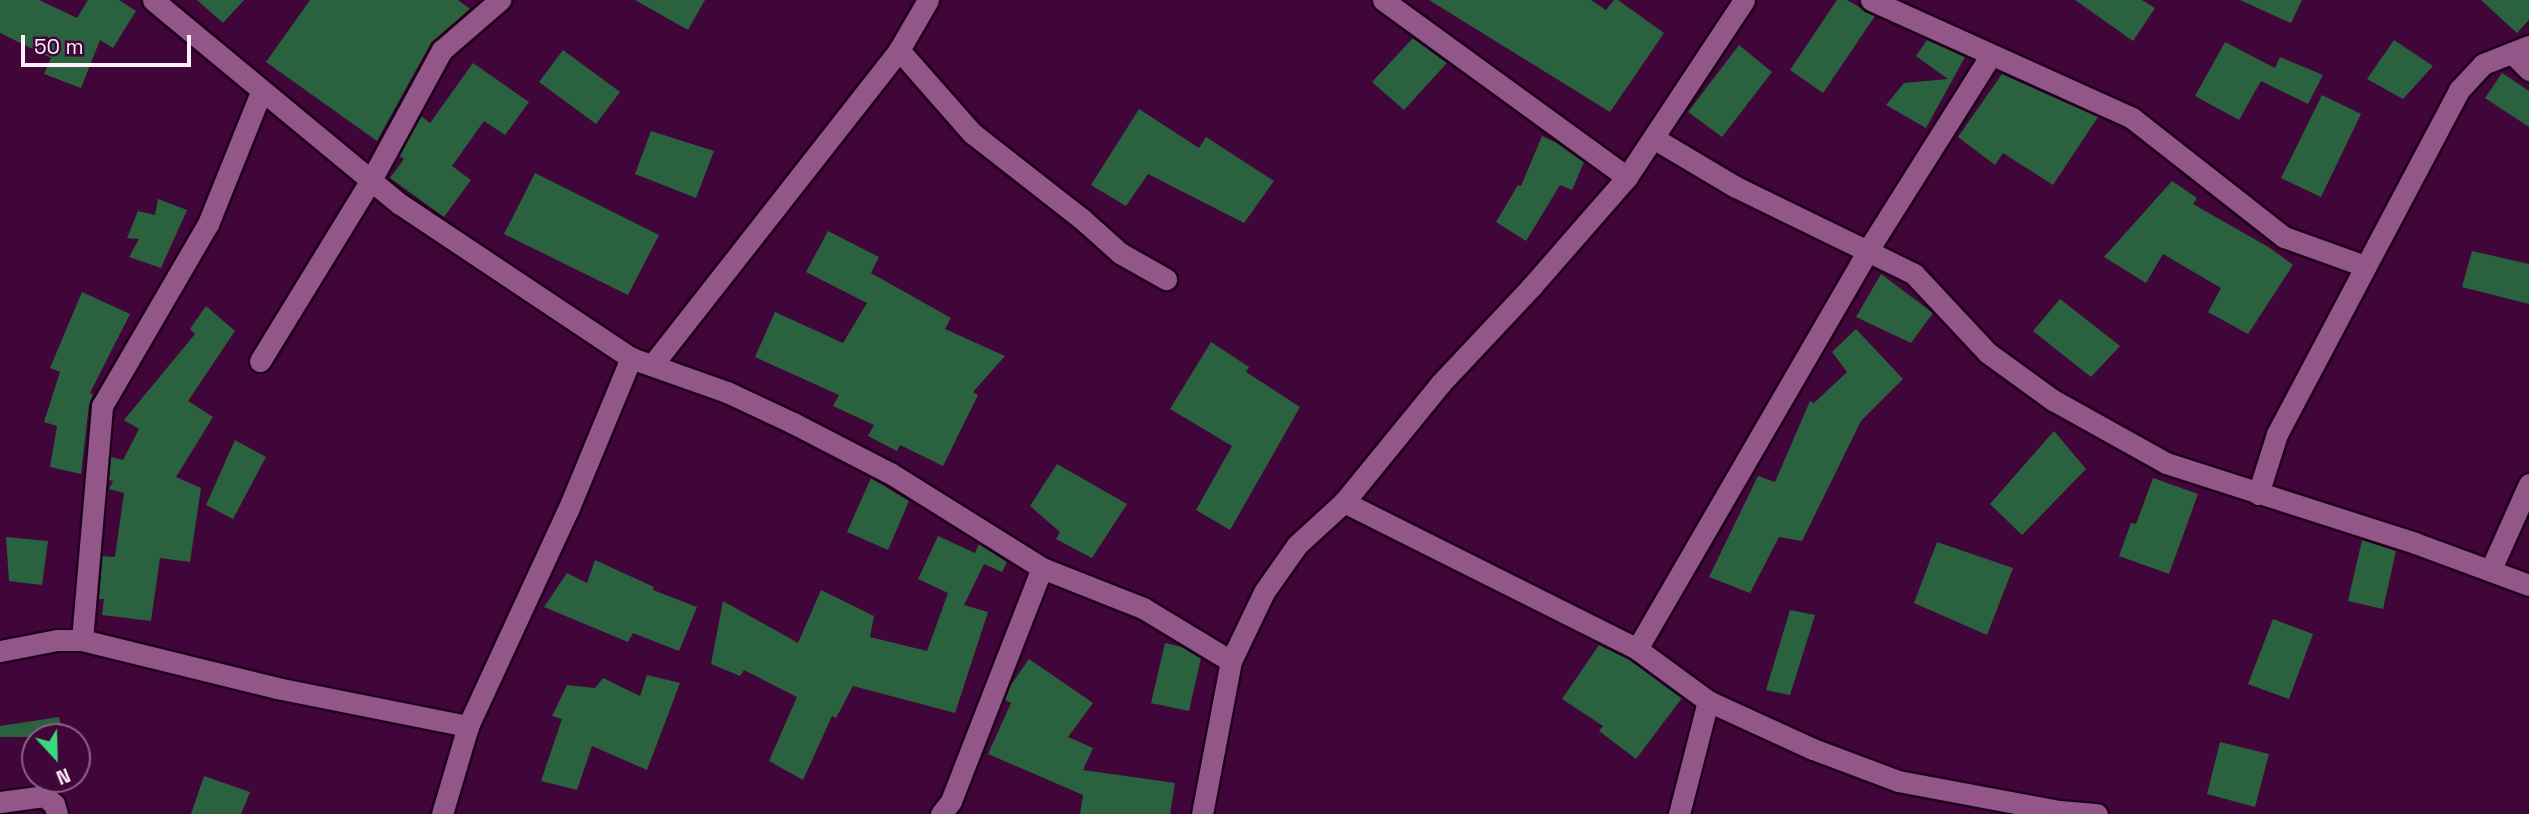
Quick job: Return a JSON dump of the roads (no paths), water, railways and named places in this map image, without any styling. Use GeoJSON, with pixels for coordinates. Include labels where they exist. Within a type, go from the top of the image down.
{"type":"FeatureCollection","features":[{"type":"Feature","properties":{"kind":"street"},"geometry":{"type":"LineString","coordinates":[[153,0],[371,180],[464,249],[631,358],[653,363],[727,392],[890,473],[1042,568],[1143,608],[1231,661]]}},
{"type":"Feature","properties":{"kind":"street"},"geometry":{"type":"LineString","coordinates":[[260,361],[371,180],[442,50],[500,0]]}},
{"type":"Feature","properties":{"kind":"street"},"geometry":{"type":"LineString","coordinates":[[653,363],[899,50],[928,0]]}},
{"type":"Feature","properties":{"kind":"street"},"geometry":{"type":"LineString","coordinates":[[1383,0],[1627,177]]}},
{"type":"Feature","properties":{"kind":"street"},"geometry":{"type":"LineString","coordinates":[[1202,814],[1231,661],[1264,592],[1297,545],[1345,502],[1441,383],[1541,276],[1627,177],[1655,139],[1744,0]]}},
{"type":"Feature","properties":{"kind":"street"},"geometry":{"type":"LineString","coordinates":[[1871,0],[2132,118],[2284,237],[2365,266]]}},
{"type":"Feature","properties":{"kind":"street"},"geometry":{"type":"LineString","coordinates":[[899,50],[972,133],[1082,219],[1120,253],[1166,279]]}},
{"type":"Feature","properties":{"kind":"street"},"geometry":{"type":"LineString","coordinates":[[2258,494],[2277,434],[2459,90],[2483,64],[2521,50],[2529,70]]}},
{"type":"Feature","properties":{"kind":"street"},"geometry":{"type":"LineString","coordinates":[[1637,649],[1868,250],[1990,56]]}},
{"type":"Feature","properties":{"kind":"street"},"geometry":{"type":"LineString","coordinates":[[82,640],[102,406],[208,225],[262,90]]}},
{"type":"Feature","properties":{"kind":"street"},"geometry":{"type":"LineString","coordinates":[[1655,139],[1736,187],[1914,274],[1988,353],[2053,400],[2166,463],[2491,569],[2529,584]]}},
{"type":"Feature","properties":{"kind":"street"},"geometry":{"type":"LineString","coordinates":[[442,814],[468,726],[568,510],[631,358]]}},
{"type":"Feature","properties":{"kind":"street"},"geometry":{"type":"LineString","coordinates":[[2491,569],[2529,484]]}},
{"type":"Feature","properties":{"kind":"street"},"geometry":{"type":"LineString","coordinates":[[1345,502],[1637,649],[1708,701],[1813,749],[1898,781],[2059,811],[2097,814]]}},
{"type":"Feature","properties":{"kind":"street"},"geometry":{"type":"LineString","coordinates":[[941,814],[951,801],[1042,568]]}},
{"type":"Feature","properties":{"kind":"street"},"geometry":{"type":"LineString","coordinates":[[0,651],[57,640],[82,640],[277,688],[468,726]]}},
{"type":"Feature","properties":{"kind":"street"},"geometry":{"type":"LineString","coordinates":[[1679,814],[1708,701]]}},
{"type":"Feature","properties":{"kind":"street"},"geometry":{"type":"LineString","coordinates":[[0,802],[44,796],[54,804],[57,814]]}}]}
